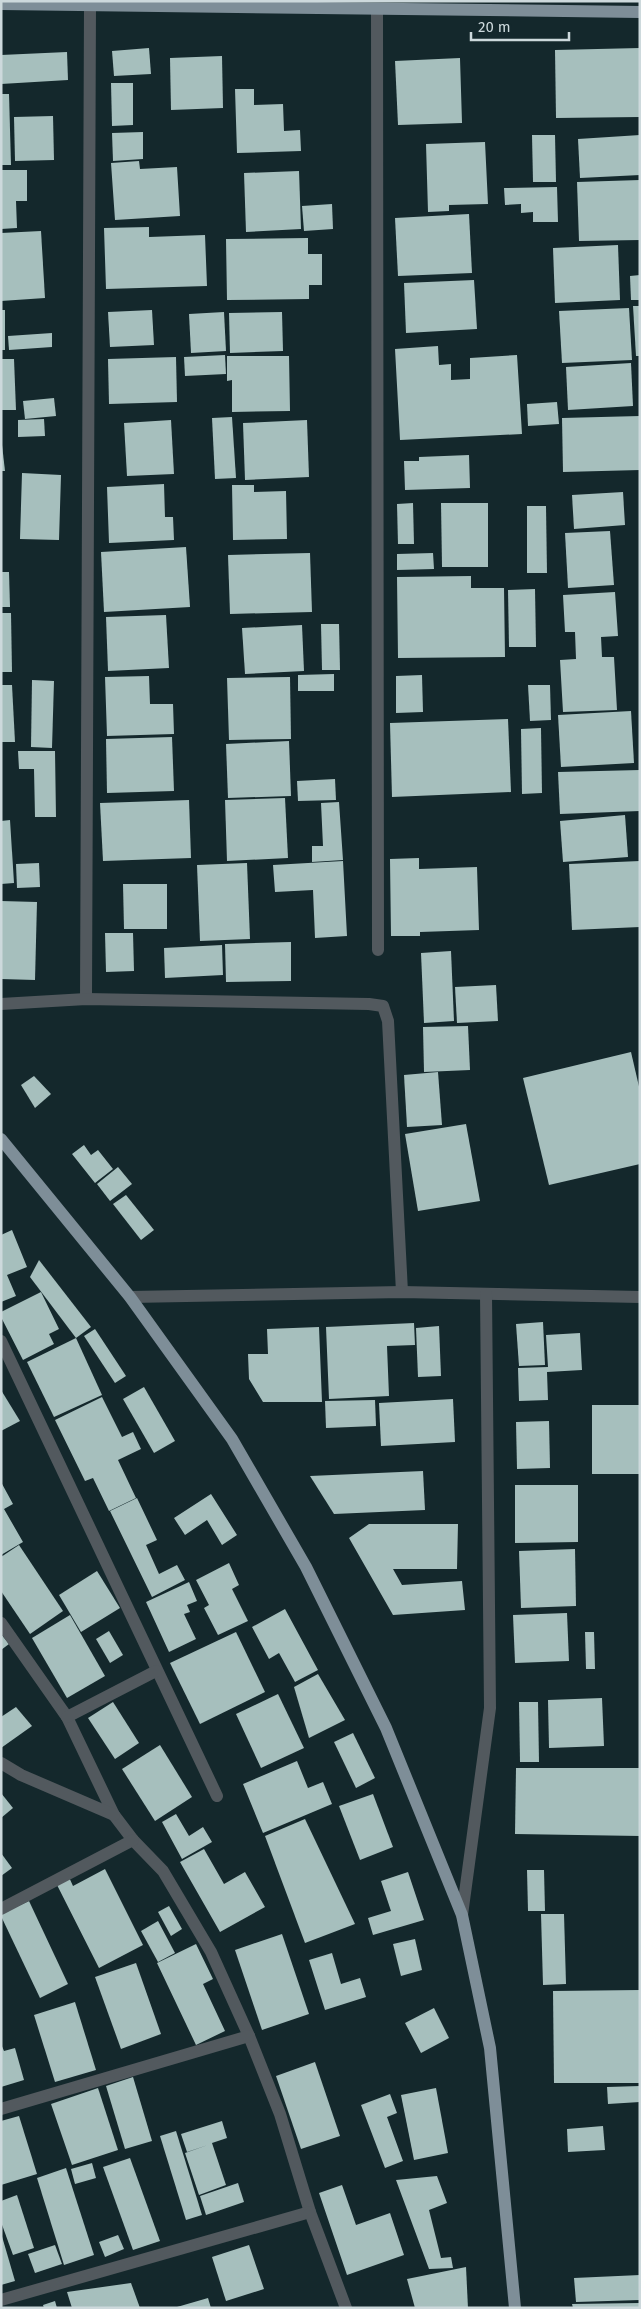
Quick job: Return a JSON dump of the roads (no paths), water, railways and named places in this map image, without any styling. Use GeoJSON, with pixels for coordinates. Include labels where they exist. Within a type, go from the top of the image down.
{"type":"FeatureCollection","features":[{"type":"Feature","properties":{"kind":"main road"},"geometry":{"type":"LineString","coordinates":[[1,4],[377,11],[640,12]]}},
{"type":"Feature","properties":{"kind":"main road"},"geometry":{"type":"LineString","coordinates":[[1,1139],[130,1297],[232,1440],[306,1567],[386,1728],[462,1915],[490,2048],[515,2308]]}},
{"type":"Feature","properties":{"kind":"street"},"geometry":{"type":"LineString","coordinates":[[86,999],[90,6]]}},
{"type":"Feature","properties":{"kind":"street"},"geometry":{"type":"LineString","coordinates":[[377,11],[378,950]]}},
{"type":"Feature","properties":{"kind":"street"},"geometry":{"type":"LineString","coordinates":[[1,1004],[86,999],[369,1004],[383,1006],[388,1021],[402,1292]]}},
{"type":"Feature","properties":{"kind":"street"},"geometry":{"type":"LineString","coordinates":[[130,1297],[402,1292],[640,1296]]}},
{"type":"Feature","properties":{"kind":"street"},"geometry":{"type":"LineString","coordinates":[[462,1915],[490,1708],[486,1294]]}},
{"type":"Feature","properties":{"kind":"street"},"geometry":{"type":"LineString","coordinates":[[1,1341],[5,1358],[217,1796]]}},
{"type":"Feature","properties":{"kind":"street"},"geometry":{"type":"LineString","coordinates":[[1,1623],[67,1717],[114,1815],[133,1840],[162,1871],[211,1952],[249,2036],[280,2114],[310,2212],[346,2308]]}},
{"type":"Feature","properties":{"kind":"street"},"geometry":{"type":"LineString","coordinates":[[67,1717],[156,1671]]}},
{"type":"Feature","properties":{"kind":"street"},"geometry":{"type":"LineString","coordinates":[[1,1763],[21,1775],[114,1815]]}},
{"type":"Feature","properties":{"kind":"street"},"geometry":{"type":"LineString","coordinates":[[1,1909],[133,1840]]}},
{"type":"Feature","properties":{"kind":"street"},"geometry":{"type":"LineString","coordinates":[[1,2109],[249,2036]]}},
{"type":"Feature","properties":{"kind":"street"},"geometry":{"type":"LineString","coordinates":[[1,2300],[310,2212]]}}]}
